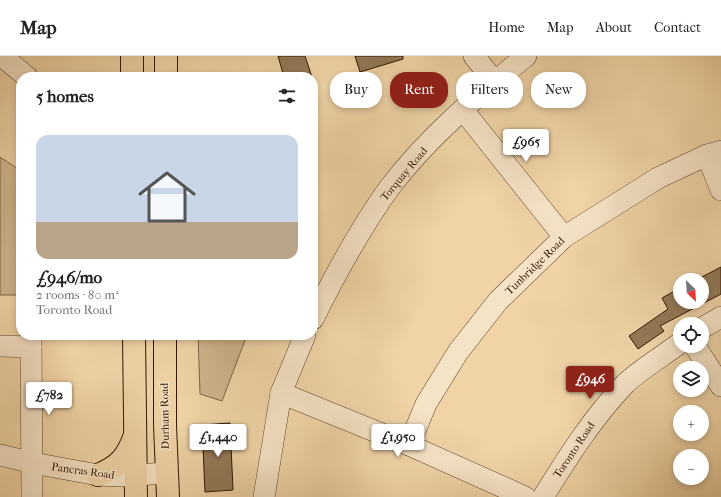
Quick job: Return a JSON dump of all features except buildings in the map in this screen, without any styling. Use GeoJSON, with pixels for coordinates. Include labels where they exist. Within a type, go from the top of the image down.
{"type":"FeatureCollection","features":[{"type":"Feature","properties":{"kind":"highway"},"geometry":{"type":"LineString","coordinates":[[132,56],[132,72]]}},
{"type":"Feature","properties":{"kind":"highway"},"geometry":{"type":"LineString","coordinates":[[166,56],[166,72]]}},
{"type":"Feature","properties":{"kind":"highway"},"geometry":{"type":"LineString","coordinates":[[134,340],[136,497]]}},
{"type":"Feature","properties":{"kind":"highway","name":"Durham Road"},"geometry":{"type":"LineString","coordinates":[[165,340],[165,425],[169,486]]}},
{"type":"Feature","properties":{"kind":"highway"},"geometry":{"type":"LineString","coordinates":[[98,474],[109,470],[123,460],[135,433]]}},
{"type":"Feature","properties":{"kind":"street"},"geometry":{"type":"LineString","coordinates":[[2,56],[21,72]]}},
{"type":"Feature","properties":{"kind":"street"},"geometry":{"type":"LineString","coordinates":[[474,56],[487,72]]}},
{"type":"Feature","properties":{"kind":"street","name":"Torquay Road"},"geometry":{"type":"LineString","coordinates":[[507,72],[526,56]]}},
{"type":"Feature","properties":{"kind":"street","name":"Torquay Road"},"geometry":{"type":"LineString","coordinates":[[318,309],[364,226],[391,187],[424,149],[465,108]]}},
{"type":"Feature","properties":{"kind":"street"},"geometry":{"type":"LineString","coordinates":[[463,110],[564,236]]}},
{"type":"Feature","properties":{"kind":"street"},"geometry":{"type":"LineString","coordinates":[[714,153],[721,190]]}},
{"type":"Feature","properties":{"kind":"street","name":"Tunbridge Road"},"geometry":{"type":"LineString","coordinates":[[409,445],[426,404],[458,352],[498,301],[564,236],[658,178],[714,153]]}},
{"type":"Feature","properties":{"kind":"street"},"geometry":{"type":"LineString","coordinates":[[709,324],[721,317]]}},
{"type":"Feature","properties":{"kind":"street"},"geometry":{"type":"LineString","coordinates":[[264,497],[269,440],[281,392],[303,340]]}},
{"type":"Feature","properties":{"kind":"street"},"geometry":{"type":"LineString","coordinates":[[0,346],[31,341],[33,463],[32,497]]}},
{"type":"Feature","properties":{"kind":"street","name":"Toronto Road"},"geometry":{"type":"LineString","coordinates":[[543,497],[577,444],[627,382],[673,348]]}},
{"type":"Feature","properties":{"kind":"street"},"geometry":{"type":"LineString","coordinates":[[700,353],[721,386]]}},
{"type":"Feature","properties":{"kind":"street"},"geometry":{"type":"LineString","coordinates":[[281,392],[409,445],[526,497]]}},
{"type":"Feature","properties":{"kind":"street","name":"Pancras Road"},"geometry":{"type":"LineString","coordinates":[[0,455],[33,463],[98,474],[136,476],[169,486]]}},
{"type":"Feature","properties":{"kind":"shaded area"},"geometry":{"type":"Polygon","coordinates":[[[0,157],[16,167],[16,295],[0,295],[0,157]]]}},
{"type":"Feature","properties":{"kind":"shaded area"},"geometry":{"type":"Polygon","coordinates":[[[198,340],[245,340],[222,401],[200,394],[198,340]]]}}]}
